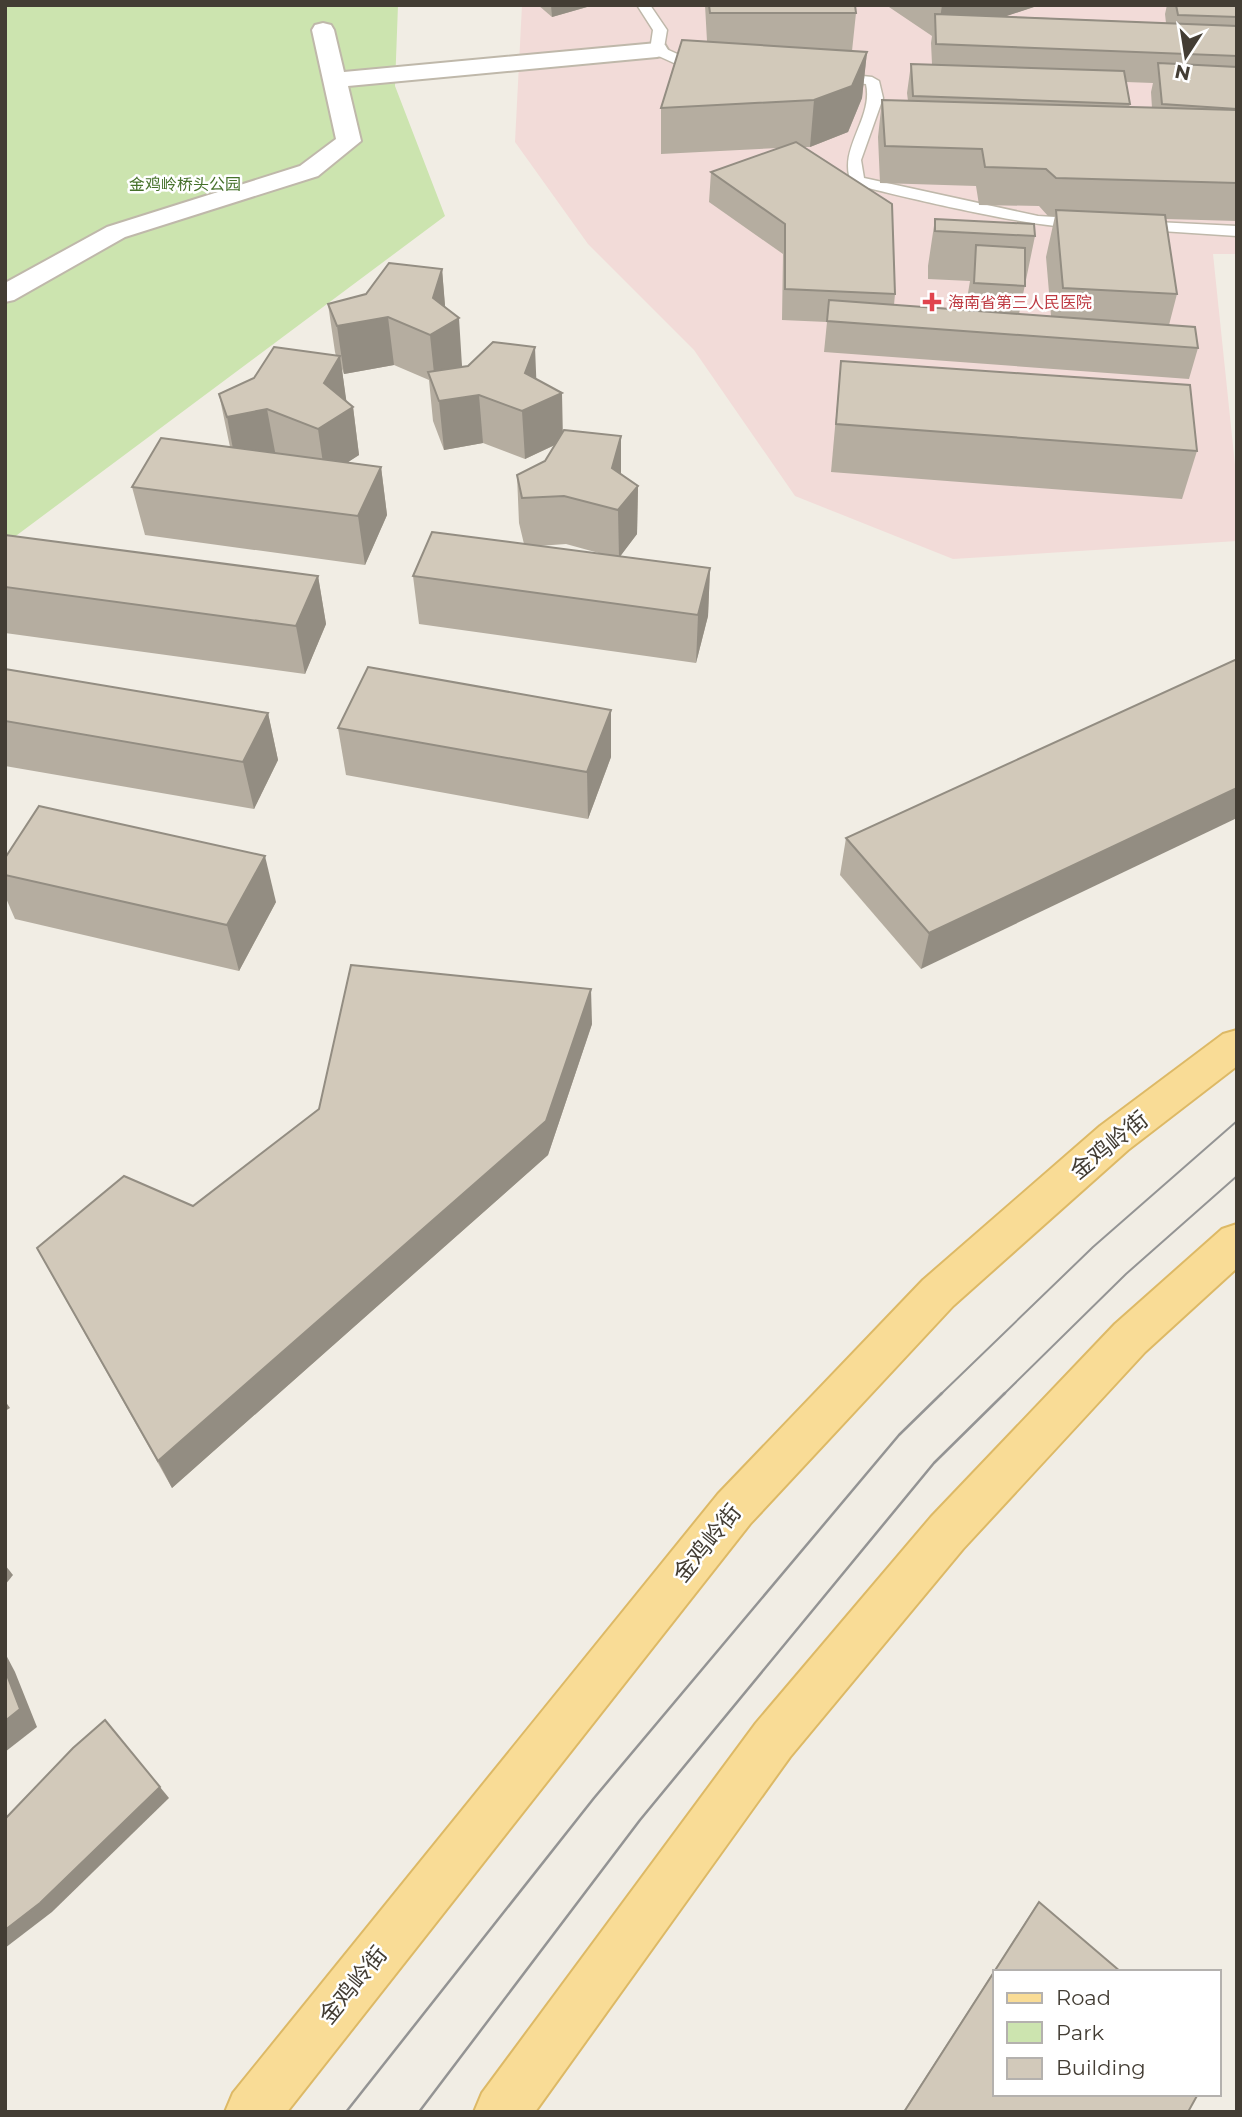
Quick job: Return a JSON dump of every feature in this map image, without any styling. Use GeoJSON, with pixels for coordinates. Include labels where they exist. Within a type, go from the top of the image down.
{"type":"FeatureCollection","features":[{"type":"Feature","properties":{"kind":"main road","name":"金鸡岭街"},"geometry":{"type":"LineString","coordinates":[[252,2112],[734,1509],[937,1293],[1114,1138],[1237,1045]]}},
{"type":"Feature","properties":{"kind":"main road"},"geometry":{"type":"LineString","coordinates":[[501,2112],[773,1740],[921,1564],[1130,1338],[1237,1242]]}},
{"type":"Feature","properties":{"kind":"street"},"geometry":{"type":"LineString","coordinates":[[5,293],[116,232],[309,171],[349,141],[323,30]]}},
{"type":"Feature","properties":{"kind":"street"},"geometry":{"type":"LineString","coordinates":[[335,80],[657,50]]}},
{"type":"Feature","properties":{"kind":"lane"},"geometry":{"type":"LineString","coordinates":[[643,5],[660,30],[657,50],[690,65],[718,67]]}},
{"type":"Feature","properties":{"kind":"lane"},"geometry":{"type":"LineString","coordinates":[[824,76],[872,81],[876,98],[854,160],[857,181],[1038,221],[1237,231]]}},
{"type":"Feature","properties":{"kind":"shaded area","name":"海南省第三人民医院"},"geometry":{"type":"Polygon","coordinates":[[[522,5],[1237,5],[1237,254],[1213,254],[1237,484],[1237,541],[953,559],[795,496],[694,350],[588,244],[515,142],[522,5]]]}},
{"type":"Feature","properties":{"kind":"green space","name":"金鸡岭桥头公园"},"geometry":{"type":"Polygon","coordinates":[[[5,5],[398,5],[395,86],[445,216],[5,544],[5,5]]]}},
{"type":"Feature","properties":{"kind":"building"},"geometry":{"type":"Polygon","coordinates":[[[709,5],[855,5],[856,13],[710,13],[709,5]]]}},
{"type":"Feature","properties":{"kind":"building"},"geometry":{"type":"Polygon","coordinates":[[[1176,5],[1237,5],[1237,17],[1178,15],[1176,5]]]}},
{"type":"Feature","properties":{"kind":"building"},"geometry":{"type":"Polygon","coordinates":[[[935,14],[1237,26],[1237,56],[936,44],[935,14]]]}},
{"type":"Feature","properties":{"kind":"building"},"geometry":{"type":"Polygon","coordinates":[[[682,40],[867,52],[852,86],[814,100],[661,108],[682,40]]]}},
{"type":"Feature","properties":{"kind":"building"},"geometry":{"type":"Polygon","coordinates":[[[1158,63],[1237,67],[1237,109],[1162,104],[1158,63]]]}},
{"type":"Feature","properties":{"kind":"building"},"geometry":{"type":"Polygon","coordinates":[[[911,64],[1124,71],[1130,104],[913,96],[911,64]]]}},
{"type":"Feature","properties":{"kind":"building"},"geometry":{"type":"Polygon","coordinates":[[[882,100],[1237,110],[1237,183],[1056,178],[1046,169],[985,167],[982,149],[885,146],[882,100]]]}},
{"type":"Feature","properties":{"kind":"building"},"geometry":{"type":"Polygon","coordinates":[[[796,142],[892,204],[895,294],[785,289],[785,224],[711,172],[796,142]]]}},
{"type":"Feature","properties":{"kind":"building"},"geometry":{"type":"Polygon","coordinates":[[[1056,210],[1165,215],[1177,294],[1063,288],[1056,210]]]}},
{"type":"Feature","properties":{"kind":"building"},"geometry":{"type":"Polygon","coordinates":[[[935,219],[1034,224],[1035,236],[935,231],[935,219]]]}},
{"type":"Feature","properties":{"kind":"building"},"geometry":{"type":"Polygon","coordinates":[[[976,245],[1025,248],[1025,286],[974,283],[976,245]]]}},
{"type":"Feature","properties":{"kind":"building"},"geometry":{"type":"Polygon","coordinates":[[[389,263],[442,269],[433,298],[459,318],[430,335],[388,317],[337,326],[328,304],[366,294],[389,263]]]}},
{"type":"Feature","properties":{"kind":"building"},"geometry":{"type":"Polygon","coordinates":[[[829,300],[1195,327],[1198,348],[827,321],[829,300]]]}},
{"type":"Feature","properties":{"kind":"building"},"geometry":{"type":"Polygon","coordinates":[[[493,342],[535,347],[525,373],[562,393],[522,411],[479,395],[439,401],[428,372],[468,366],[493,342]]]}},
{"type":"Feature","properties":{"kind":"building"},"geometry":{"type":"Polygon","coordinates":[[[274,347],[340,356],[324,383],[353,407],[318,429],[267,409],[227,417],[219,394],[254,378],[274,347]]]}},
{"type":"Feature","properties":{"kind":"building"},"geometry":{"type":"Polygon","coordinates":[[[841,361],[1190,385],[1197,451],[836,424],[841,361]]]}},
{"type":"Feature","properties":{"kind":"building"},"geometry":{"type":"Polygon","coordinates":[[[564,430],[621,436],[612,468],[638,486],[618,510],[564,496],[522,498],[517,475],[545,461],[564,430]]]}},
{"type":"Feature","properties":{"kind":"building"},"geometry":{"type":"Polygon","coordinates":[[[161,438],[381,467],[358,516],[132,487],[161,438]]]}},
{"type":"Feature","properties":{"kind":"building"},"geometry":{"type":"Polygon","coordinates":[[[432,532],[710,568],[698,615],[413,576],[432,532]]]}},
{"type":"Feature","properties":{"kind":"building"},"geometry":{"type":"Polygon","coordinates":[[[5,535],[318,576],[296,626],[5,587],[5,535]]]}},
{"type":"Feature","properties":{"kind":"building"},"geometry":{"type":"Polygon","coordinates":[[[1237,659],[1237,788],[929,933],[846,838],[1237,659]]]}},
{"type":"Feature","properties":{"kind":"building"},"geometry":{"type":"Polygon","coordinates":[[[368,667],[611,710],[587,772],[338,728],[368,667]]]}},
{"type":"Feature","properties":{"kind":"building"},"geometry":{"type":"Polygon","coordinates":[[[5,669],[268,713],[243,762],[5,721],[5,669]]]}},
{"type":"Feature","properties":{"kind":"building"},"geometry":{"type":"Polygon","coordinates":[[[39,806],[265,856],[227,925],[5,875],[5,858],[39,806]]]}},
{"type":"Feature","properties":{"kind":"building"},"geometry":{"type":"Polygon","coordinates":[[[351,965],[591,989],[546,1121],[158,1461],[37,1248],[124,1176],[193,1206],[319,1109],[351,965]]]}},
{"type":"Feature","properties":{"kind":"building"},"geometry":{"type":"Polygon","coordinates":[[[5,1670],[20,1709],[5,1721],[5,1670]]]}},
{"type":"Feature","properties":{"kind":"building"},"geometry":{"type":"Polygon","coordinates":[[[105,1720],[160,1787],[40,1903],[5,1930],[5,1819],[73,1748],[105,1720]]]}},
{"type":"Feature","properties":{"kind":"building"},"geometry":{"type":"Polygon","coordinates":[[[1039,1902],[1119,1970],[995,1970],[1039,1902]]]}},
{"type":"Feature","properties":{"kind":"building"},"geometry":{"type":"Polygon","coordinates":[[[993,1974],[993,2096],[1197,2096],[1188,2112],[904,2112],[993,1974]]]}},
{"type":"Feature","properties":{"kind":"tram line"},"geometry":{"type":"LineString","coordinates":[[940,1395],[1093,1247],[1237,1121]]}},
{"type":"Feature","properties":{"kind":"tram line"},"geometry":{"type":"LineString","coordinates":[[1003,1395],[1126,1274],[1237,1176]]}},
{"type":"Feature","properties":{"kind":"tram line"},"geometry":{"type":"LineString","coordinates":[[346,2112],[594,1798],[899,1435],[942,1393]]}},
{"type":"Feature","properties":{"kind":"tram line"},"geometry":{"type":"LineString","coordinates":[[419,2112],[640,1820],[934,1463],[1005,1393]]}},
{"type":"Feature","properties":{"kind":"place","name":"海南省第三人民医院"},"geometry":{"type":"Point","coordinates":[932,302]}}]}
